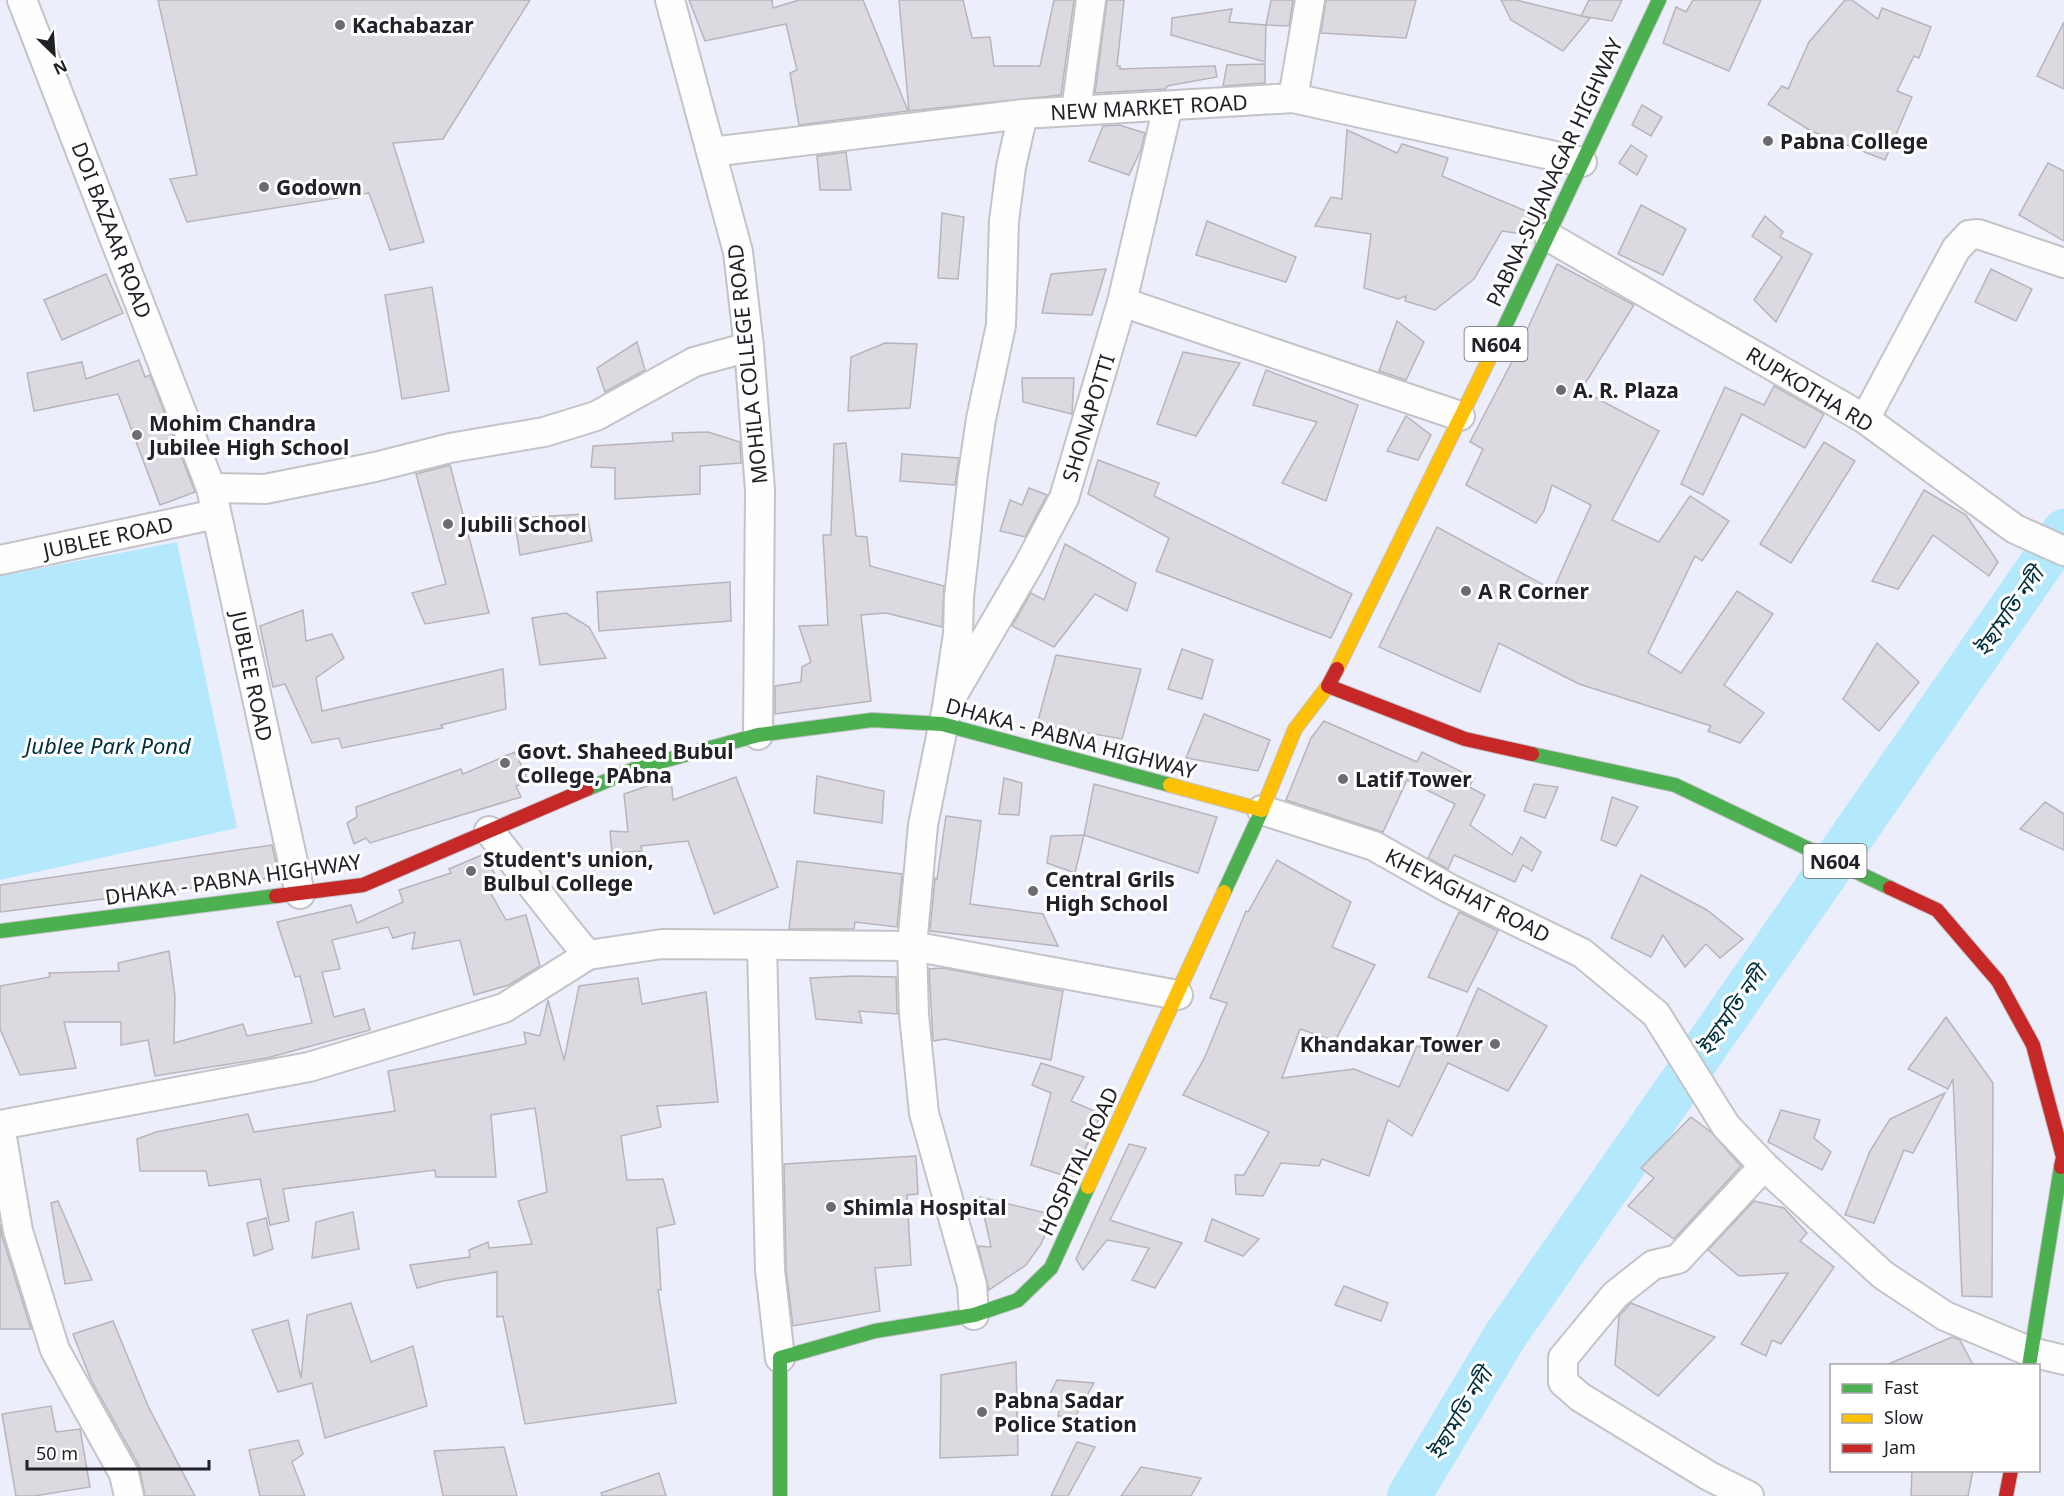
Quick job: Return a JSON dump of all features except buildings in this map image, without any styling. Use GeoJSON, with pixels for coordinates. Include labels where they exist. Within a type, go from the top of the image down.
{"type":"FeatureCollection","features":[{"type":"Feature","properties":{"kind":"main road","name":"PABNA-SUJANAGAR HIGHWAY"},"geometry":{"type":"LineString","coordinates":[[1328,686],[1549,237],[1659,0]]}},
{"type":"Feature","properties":{"kind":"main road","name":"HOSPITAL ROAD"},"geometry":{"type":"LineString","coordinates":[[780,1358],[875,1331],[974,1315],[1018,1300],[1051,1268],[1262,810],[1295,729],[1328,686]]}},
{"type":"Feature","properties":{"kind":"main road","name":"N604"},"geometry":{"type":"LineString","coordinates":[[1328,686],[1465,739],[1675,785],[1937,910],[1998,981],[2033,1045],[2064,1156],[2030,1359]]}},
{"type":"Feature","properties":{"kind":"main road","name":"DHAKA - PABNA HIGHWAY"},"geometry":{"type":"LineString","coordinates":[[0,931],[363,885],[637,768],[758,735],[872,720],[944,716],[1262,810]]}},
{"type":"Feature","properties":{"kind":"main road"},"geometry":{"type":"LineString","coordinates":[[780,1358],[780,1496]]}},
{"type":"Feature","properties":{"kind":"main road"},"geometry":{"type":"LineString","coordinates":[[2006,1496],[2011,1472]]}},
{"type":"Feature","properties":{"kind":"street","name":"MOHILA COLLEGE ROAD"},"geometry":{"type":"LineString","coordinates":[[670,0],[738,252],[749,347],[760,490],[758,735]]}},
{"type":"Feature","properties":{"kind":"street"},"geometry":{"type":"LineString","coordinates":[[1076,111],[1090,0]]}},
{"type":"Feature","properties":{"kind":"street"},"geometry":{"type":"LineString","coordinates":[[1293,98],[1310,0]]}},
{"type":"Feature","properties":{"kind":"street","name":"DOI BAZAAR ROAD"},"geometry":{"type":"LineString","coordinates":[[18,2],[199,459]]}},
{"type":"Feature","properties":{"kind":"street","name":"NEW MARKET ROAD"},"geometry":{"type":"LineString","coordinates":[[711,152],[1023,114],[1293,98],[1582,162]]}},
{"type":"Feature","properties":{"kind":"street","name":"SHONAPOTTI"},"geometry":{"type":"LineString","coordinates":[[944,716],[1029,566],[1064,498],[1122,302],[1168,106]]}},
{"type":"Feature","properties":{"kind":"street"},"geometry":{"type":"LineString","coordinates":[[974,1315],[972,1285],[924,1113],[914,1016],[912,946],[923,825],[958,634],[959,597],[975,462],[1001,325],[1004,221],[1011,167],[1023,114]]}},
{"type":"Feature","properties":{"kind":"street"},"geometry":{"type":"LineString","coordinates":[[1866,419],[1956,249],[1969,234],[1978,234],[2064,263]]}},
{"type":"Feature","properties":{"kind":"street","name":"RUPKOTHA RD"},"geometry":{"type":"LineString","coordinates":[[1549,237],[1866,419],[2015,529],[2064,551]]}},
{"type":"Feature","properties":{"kind":"street"},"geometry":{"type":"LineString","coordinates":[[1122,302],[1460,416]]}},
{"type":"Feature","properties":{"kind":"street","name":"JUBLEE ROAD"},"geometry":{"type":"LineString","coordinates":[[0,560],[213,501],[375,467],[450,448],[544,432],[596,416],[694,362],[749,347]]}},
{"type":"Feature","properties":{"kind":"street","name":"JUBLEE ROAD"},"geometry":{"type":"LineString","coordinates":[[199,459],[213,501],[300,894]]}},
{"type":"Feature","properties":{"kind":"street","name":"KHEYAGHAT ROAD"},"geometry":{"type":"LineString","coordinates":[[1262,810],[1374,846],[1450,889],[1582,953],[1656,1014],[1726,1126],[1764,1166],[1882,1275],[1945,1316],[2030,1359],[2064,1360]]}},
{"type":"Feature","properties":{"kind":"street"},"geometry":{"type":"LineString","coordinates":[[489,831],[526,875],[541,900],[588,955]]}},
{"type":"Feature","properties":{"kind":"street"},"geometry":{"type":"LineString","coordinates":[[129,1496],[124,1474],[55,1350],[18,1231],[0,1126],[309,1067],[504,1008],[588,955],[662,944],[912,946],[1178,995]]}},
{"type":"Feature","properties":{"kind":"street"},"geometry":{"type":"LineString","coordinates":[[762,945],[770,1270],[780,1358]]}},
{"type":"Feature","properties":{"kind":"street"},"geometry":{"type":"LineString","coordinates":[[1749,1496],[1709,1476],[1580,1397],[1563,1382],[1561,1367],[1563,1358],[1615,1295],[1653,1265],[1678,1258],[1764,1166]]}},
{"type":"Feature","properties":{"kind":"shaded area"},"geometry":{"type":"Polygon","coordinates":[[[0,0],[2064,0],[2064,1496],[0,1496],[0,0]]]}},
{"type":"Feature","properties":{"kind":"water","name":"Jublee Park Pond"},"geometry":{"type":"Polygon","coordinates":[[[177,542],[237,828],[0,880],[0,576],[177,542]]]}},
{"type":"Feature","properties":{"kind":"waterway","name":"ইছামতি নদী"},"geometry":{"type":"LineString","coordinates":[[1409,1496],[1505,1336],[2064,531]]}},
{"type":"Feature","properties":{"kind":"traffic: fast"},"geometry":{"type":"LineString","coordinates":[[1497,343],[1659,0]]}},
{"type":"Feature","properties":{"kind":"traffic: fast"},"geometry":{"type":"LineString","coordinates":[[587,789],[637,768],[758,735],[872,720],[942,724],[1170,785]]}},
{"type":"Feature","properties":{"kind":"traffic: fast"},"geometry":{"type":"LineString","coordinates":[[1532,754],[1675,785],[1890,888]]}},
{"type":"Feature","properties":{"kind":"traffic: fast"},"geometry":{"type":"LineString","coordinates":[[1224,892],[1262,810]]}},
{"type":"Feature","properties":{"kind":"traffic: fast"},"geometry":{"type":"LineString","coordinates":[[0,931],[276,896]]}},
{"type":"Feature","properties":{"kind":"traffic: fast"},"geometry":{"type":"LineString","coordinates":[[2029,1364],[2061,1167]]}},
{"type":"Feature","properties":{"kind":"traffic: fast"},"geometry":{"type":"LineString","coordinates":[[780,1496],[780,1358],[875,1331],[974,1315],[1018,1300],[1051,1268],[1088,1187]]}},
{"type":"Feature","properties":{"kind":"traffic: slow"},"geometry":{"type":"LineString","coordinates":[[1337,669],[1497,343]]}},
{"type":"Feature","properties":{"kind":"traffic: slow"},"geometry":{"type":"LineString","coordinates":[[1170,785],[1262,810],[1295,729],[1328,686]]}},
{"type":"Feature","properties":{"kind":"traffic: slow"},"geometry":{"type":"LineString","coordinates":[[1088,1187],[1224,892]]}},
{"type":"Feature","properties":{"kind":"traffic: jam"},"geometry":{"type":"LineString","coordinates":[[1337,669],[1328,686],[1465,739],[1532,754]]}},
{"type":"Feature","properties":{"kind":"traffic: jam"},"geometry":{"type":"LineString","coordinates":[[276,896],[363,885],[587,789]]}},
{"type":"Feature","properties":{"kind":"traffic: jam"},"geometry":{"type":"LineString","coordinates":[[1890,888],[1937,910],[1998,981],[2033,1045],[2063,1157],[2061,1167]]}},
{"type":"Feature","properties":{"kind":"traffic: jam"},"geometry":{"type":"LineString","coordinates":[[2006,1496],[2011,1472]]}},
{"type":"Feature","properties":{"kind":"place","name":"Kachabazar"},"geometry":{"type":"Point","coordinates":[340,25]}},
{"type":"Feature","properties":{"kind":"place","name":"Pabna College"},"geometry":{"type":"Point","coordinates":[1768,141]}},
{"type":"Feature","properties":{"kind":"place","name":"Godown"},"geometry":{"type":"Point","coordinates":[264,187]}},
{"type":"Feature","properties":{"kind":"place","name":"A. R. Plaza"},"geometry":{"type":"Point","coordinates":[1561,390]}},
{"type":"Feature","properties":{"kind":"place","name":"Mohim Chandra Jubilee High School"},"geometry":{"type":"Point","coordinates":[137,435]}},
{"type":"Feature","properties":{"kind":"place","name":"Jubili School"},"geometry":{"type":"Point","coordinates":[448,524]}},
{"type":"Feature","properties":{"kind":"place","name":"A R Corner"},"geometry":{"type":"Point","coordinates":[1466,591]}},
{"type":"Feature","properties":{"kind":"place","name":"Govt. Shaheed Bubul College, PAbna"},"geometry":{"type":"Point","coordinates":[505,763]}},
{"type":"Feature","properties":{"kind":"place","name":"Latif Tower"},"geometry":{"type":"Point","coordinates":[1343,779]}},
{"type":"Feature","properties":{"kind":"place","name":"Student's union, Bulbul College"},"geometry":{"type":"Point","coordinates":[471,871]}},
{"type":"Feature","properties":{"kind":"place","name":"Central Grils High School"},"geometry":{"type":"Point","coordinates":[1033,891]}},
{"type":"Feature","properties":{"kind":"place","name":"Khandakar Tower"},"geometry":{"type":"Point","coordinates":[1495,1044]}},
{"type":"Feature","properties":{"kind":"place","name":"Shimla Hospital"},"geometry":{"type":"Point","coordinates":[831,1207]}},
{"type":"Feature","properties":{"kind":"place","name":"Pabna Sadar Police Station"},"geometry":{"type":"Point","coordinates":[982,1412]}}]}
